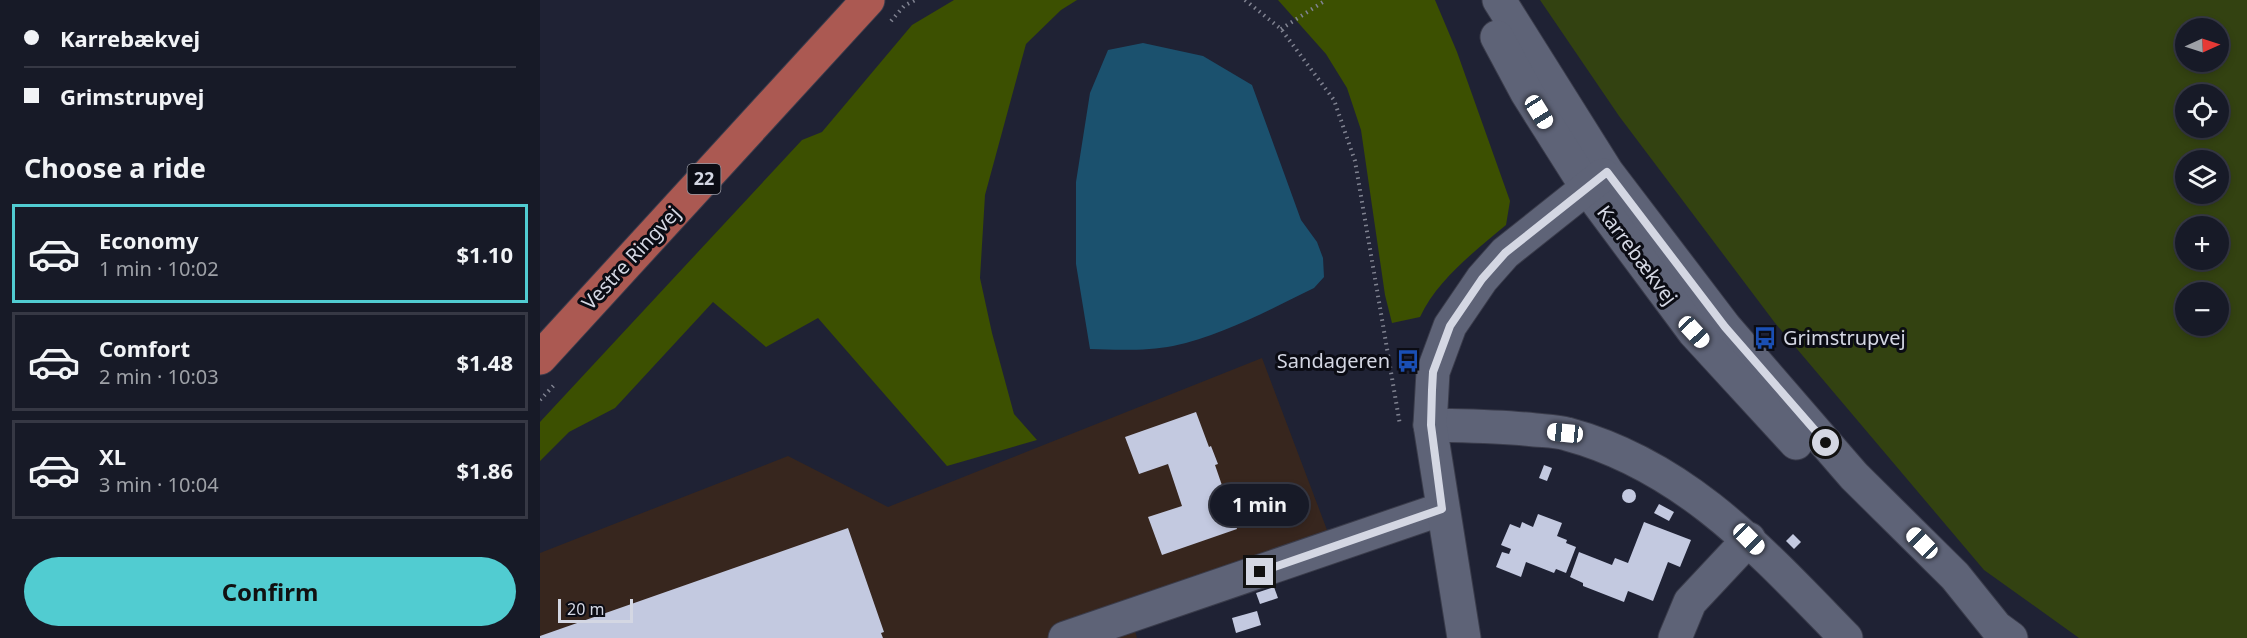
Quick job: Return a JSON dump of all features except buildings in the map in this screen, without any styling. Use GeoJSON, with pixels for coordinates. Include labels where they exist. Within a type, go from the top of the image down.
{"type":"FeatureCollection","features":[{"type":"Feature","properties":{"kind":"main road","name":"Vestre Ringvej"},"geometry":{"type":"LineString","coordinates":[[540,358],[868,0]]}},
{"type":"Feature","properties":{"kind":"street","name":"Karrebækvej"},"geometry":{"type":"LineString","coordinates":[[1477,0],[1527,93],[1597,180],[1854,476],[1955,576],[2003,632]]}},
{"type":"Feature","properties":{"kind":"street","name":"Karrebækvej"},"geometry":{"type":"LineString","coordinates":[[1499,0],[1597,180],[1694,332],[1842,492],[1947,591],[2003,632]]}},
{"type":"Feature","properties":{"kind":"street"},"geometry":{"type":"LineString","coordinates":[[1464,638],[1442,509],[1415,426],[1450,326],[1482,279],[1505,253],[1597,180]]}},
{"type":"Feature","properties":{"kind":"street"},"geometry":{"type":"LineString","coordinates":[[1415,426],[1509,427],[1565,433],[1630,456],[1687,490],[1749,539],[1846,638]]}},
{"type":"Feature","properties":{"kind":"street"},"geometry":{"type":"LineString","coordinates":[[1065,638],[1442,509]]}},
{"type":"Feature","properties":{"kind":"street"},"geometry":{"type":"LineString","coordinates":[[1675,638],[1690,602],[1749,539]]}},
{"type":"Feature","properties":{"kind":"path"},"geometry":{"type":"LineString","coordinates":[[1245,0],[1281,29],[1334,100],[1355,161],[1415,426]]}},
{"type":"Feature","properties":{"kind":"path"},"geometry":{"type":"LineString","coordinates":[[1281,29],[1326,0]]}},
{"type":"Feature","properties":{"kind":"shaded area"},"geometry":{"type":"Polygon","coordinates":[[[1262,358],[1338,559],[1135,631],[1137,638],[540,638],[540,553],[788,456],[888,507],[1262,358]]]}},
{"type":"Feature","properties":{"kind":"green space"},"geometry":{"type":"Polygon","coordinates":[[[954,0],[1077,0],[1061,10],[1026,44],[985,195],[980,278],[1014,414],[1037,440],[947,466],[818,318],[766,347],[713,302],[615,408],[569,432],[540,461],[540,422],[802,140],[822,132],[912,25],[954,0]]]}},
{"type":"Feature","properties":{"kind":"green space"},"geometry":{"type":"Polygon","coordinates":[[[1278,0],[1435,0],[1457,52],[1510,201],[1506,225],[1447,278],[1420,317],[1392,323],[1385,295],[1361,130],[1347,88],[1326,54],[1278,0]]]}},
{"type":"Feature","properties":{"kind":"green space"},"geometry":{"type":"Polygon","coordinates":[[[1540,0],[2247,0],[2247,638],[2079,638],[1984,570],[1775,323],[1619,116],[1540,0]]]}},
{"type":"Feature","properties":{"kind":"water"},"geometry":{"type":"Polygon","coordinates":[[[1143,43],[1203,56],[1252,85],[1301,220],[1317,242],[1323,258],[1324,277],[1314,288],[1280,305],[1228,329],[1192,341],[1153,349],[1090,349],[1076,264],[1076,182],[1090,93],[1108,50],[1143,43]]]}},
{"type":"Feature","properties":{"kind":"place","name":"Grimstrupvej"},"geometry":{"type":"Point","coordinates":[1765,338]}},
{"type":"Feature","properties":{"kind":"place","name":"Sandageren"},"geometry":{"type":"Point","coordinates":[1408,361]}},
{"type":"Feature","properties":{"kind":"route"},"geometry":{"type":"LineString","coordinates":[[1260,572],[1442,509],[1431,425],[1432,390],[1433,372],[1450,326],[1482,279],[1505,253],[1607,172],[1725,327],[1826,443]]}}]}
